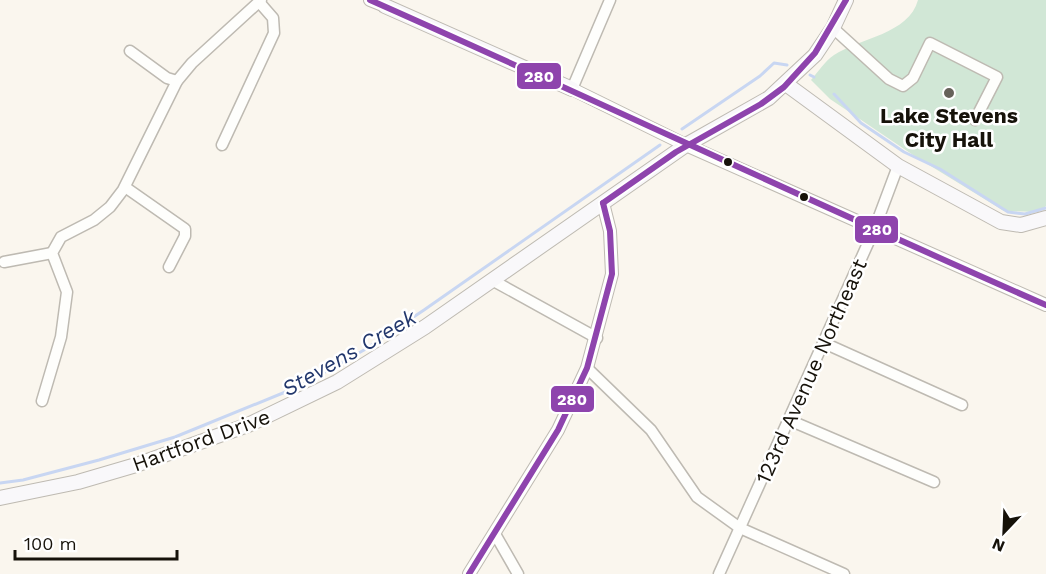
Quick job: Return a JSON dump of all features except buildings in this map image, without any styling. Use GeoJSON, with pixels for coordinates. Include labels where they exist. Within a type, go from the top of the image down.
{"type":"FeatureCollection","features":[{"type":"Feature","properties":{"kind":"main road","name":"Hartford Drive"},"geometry":{"type":"LineString","coordinates":[[0,498],[78,482],[136,465],[278,412],[347,376],[425,327],[603,203],[682,143],[769,98],[815,55],[833,28],[846,0]]}},
{"type":"Feature","properties":{"kind":"main road"},"geometry":{"type":"LineString","coordinates":[[385,6],[572,89]]}},
{"type":"Feature","properties":{"kind":"main road"},"geometry":{"type":"LineString","coordinates":[[786,84],[898,166],[1001,222],[1021,225],[1046,218]]}},
{"type":"Feature","properties":{"kind":"street"},"geometry":{"type":"LineString","coordinates":[[370,0],[385,6]]}},
{"type":"Feature","properties":{"kind":"street"},"geometry":{"type":"LineString","coordinates":[[610,0],[572,89],[664,135],[874,230],[1046,304]]}},
{"type":"Feature","properties":{"kind":"street"},"geometry":{"type":"LineString","coordinates":[[52,253],[61,237],[94,220],[110,207],[125,187],[177,81],[192,63],[260,1],[273,18],[274,33],[222,145]]}},
{"type":"Feature","properties":{"kind":"street"},"geometry":{"type":"LineString","coordinates":[[833,28],[889,79],[903,86],[913,78],[930,43],[997,77],[975,120]]}},
{"type":"Feature","properties":{"kind":"street"},"geometry":{"type":"LineString","coordinates":[[130,51],[167,78],[177,81]]}},
{"type":"Feature","properties":{"kind":"street","name":"123rd Avenue Northeast"},"geometry":{"type":"LineString","coordinates":[[719,574],[874,230],[898,166]]}},
{"type":"Feature","properties":{"kind":"street"},"geometry":{"type":"LineString","coordinates":[[125,187],[185,229],[185,236],[169,267]]}},
{"type":"Feature","properties":{"kind":"street"},"geometry":{"type":"LineString","coordinates":[[469,574],[558,430],[587,368],[597,338],[612,274],[611,245],[603,203]]}},
{"type":"Feature","properties":{"kind":"street"},"geometry":{"type":"LineString","coordinates":[[4,262],[52,253]]}},
{"type":"Feature","properties":{"kind":"street"},"geometry":{"type":"LineString","coordinates":[[42,401],[61,337],[67,292],[52,253]]}},
{"type":"Feature","properties":{"kind":"street"},"geometry":{"type":"LineString","coordinates":[[492,280],[573,327],[597,338]]}},
{"type":"Feature","properties":{"kind":"street"},"geometry":{"type":"LineString","coordinates":[[824,343],[962,405]]}},
{"type":"Feature","properties":{"kind":"street"},"geometry":{"type":"LineString","coordinates":[[587,368],[651,430],[697,497],[740,528],[844,574]]}},
{"type":"Feature","properties":{"kind":"street"},"geometry":{"type":"LineString","coordinates":[[789,420],[934,482]]}},
{"type":"Feature","properties":{"kind":"street"},"geometry":{"type":"LineString","coordinates":[[495,534],[518,574]]}},
{"type":"Feature","properties":{"kind":"green space"},"geometry":{"type":"Polygon","coordinates":[[[918,0],[1046,0],[1046,206],[1038,212],[1004,211],[916,157],[830,99],[811,80],[834,55],[905,21],[918,0]]]}},
{"type":"Feature","properties":{"kind":"waterway","name":"Stevens Creek"},"geometry":{"type":"LineString","coordinates":[[682,129],[760,76],[774,63],[787,65]]}},
{"type":"Feature","properties":{"kind":"waterway","name":"Stevens Creek"},"geometry":{"type":"LineString","coordinates":[[810,75],[814,77]]}},
{"type":"Feature","properties":{"kind":"waterway","name":"Stevens Creek"},"geometry":{"type":"LineString","coordinates":[[834,94],[861,123],[904,152],[940,169],[1008,212],[1025,214],[1046,208]]}},
{"type":"Feature","properties":{"kind":"waterway","name":"Stevens Creek"},"geometry":{"type":"LineString","coordinates":[[0,483],[23,480],[175,437],[300,386],[364,350],[424,310],[660,145]]}},
{"type":"Feature","properties":{"kind":"transit line","name":"280"},"geometry":{"type":"LineString","coordinates":[[370,0],[1046,305]]}},
{"type":"Feature","properties":{"kind":"transit line","name":"280"},"geometry":{"type":"LineString","coordinates":[[603,203],[676,152],[761,104],[784,87],[815,53],[846,0]]}},
{"type":"Feature","properties":{"kind":"transit line","name":"280"},"geometry":{"type":"LineString","coordinates":[[469,574],[558,430],[587,368],[612,274],[610,231],[603,203]]}},
{"type":"Feature","properties":{"kind":"place","name":"Lake Stevens City Hall"},"geometry":{"type":"Point","coordinates":[949,93]}}]}
